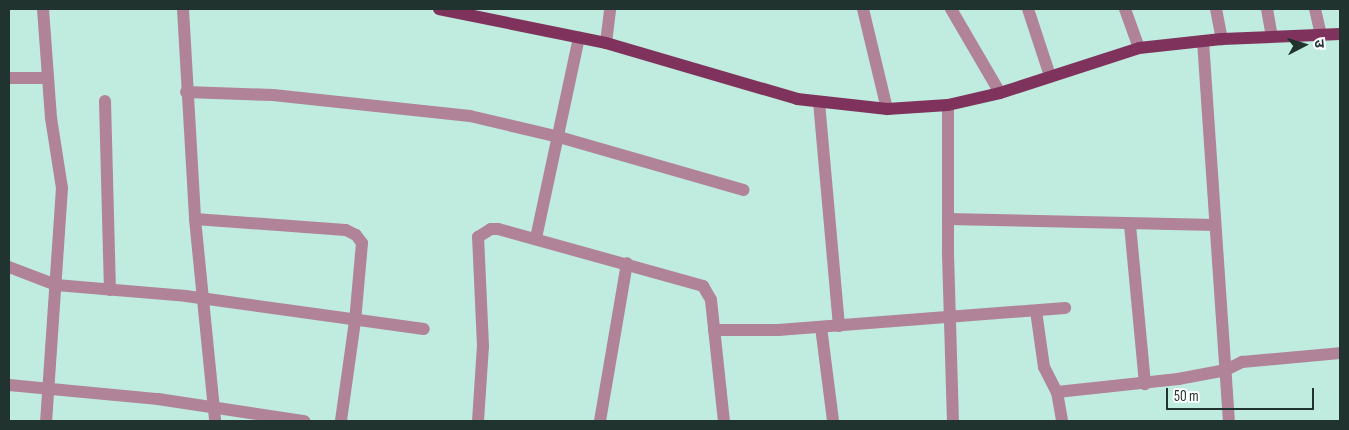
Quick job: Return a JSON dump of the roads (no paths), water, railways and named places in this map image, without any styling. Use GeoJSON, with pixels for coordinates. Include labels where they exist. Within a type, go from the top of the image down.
{"type":"FeatureCollection","features":[{"type":"Feature","properties":{"kind":"main road"},"geometry":{"type":"LineString","coordinates":[[439,9],[606,43],[797,99],[887,109],[948,105],[1000,93],[1139,48],[1222,39],[1340,34]]}},
{"type":"Feature","properties":{"kind":"street"},"geometry":{"type":"LineString","coordinates":[[43,9],[47,78],[62,188],[50,390],[46,421]]}},
{"type":"Feature","properties":{"kind":"street"},"geometry":{"type":"LineString","coordinates":[[183,9],[186,92],[195,219],[214,421]]}},
{"type":"Feature","properties":{"kind":"street"},"geometry":{"type":"LineString","coordinates":[[606,43],[610,9]]}},
{"type":"Feature","properties":{"kind":"street"},"geometry":{"type":"LineString","coordinates":[[863,9],[887,109]]}},
{"type":"Feature","properties":{"kind":"street"},"geometry":{"type":"LineString","coordinates":[[952,9],[1000,93]]}},
{"type":"Feature","properties":{"kind":"street"},"geometry":{"type":"LineString","coordinates":[[1028,9],[1050,76]]}},
{"type":"Feature","properties":{"kind":"street"},"geometry":{"type":"LineString","coordinates":[[1125,9],[1139,48]]}},
{"type":"Feature","properties":{"kind":"street"},"geometry":{"type":"LineString","coordinates":[[1216,9],[1222,39]]}},
{"type":"Feature","properties":{"kind":"street"},"geometry":{"type":"LineString","coordinates":[[1266,9],[1272,36]]}},
{"type":"Feature","properties":{"kind":"street"},"geometry":{"type":"LineString","coordinates":[[1315,9],[1321,34]]}},
{"type":"Feature","properties":{"kind":"street"},"geometry":{"type":"LineString","coordinates":[[536,238],[579,38]]}},
{"type":"Feature","properties":{"kind":"street"},"geometry":{"type":"LineString","coordinates":[[1203,41],[1229,421]]}},
{"type":"Feature","properties":{"kind":"street"},"geometry":{"type":"LineString","coordinates":[[9,78],[47,78]]}},
{"type":"Feature","properties":{"kind":"street"},"geometry":{"type":"LineString","coordinates":[[186,92],[273,95],[470,116],[559,137],[744,190]]}},
{"type":"Feature","properties":{"kind":"street"},"geometry":{"type":"LineString","coordinates":[[105,102],[110,290]]}},
{"type":"Feature","properties":{"kind":"street"},"geometry":{"type":"LineString","coordinates":[[819,102],[839,326]]}},
{"type":"Feature","properties":{"kind":"street"},"geometry":{"type":"LineString","coordinates":[[948,105],[949,319],[953,421]]}},
{"type":"Feature","properties":{"kind":"street"},"geometry":{"type":"LineString","coordinates":[[195,219],[346,230],[356,235],[362,243],[355,321],[341,421]]}},
{"type":"Feature","properties":{"kind":"street"},"geometry":{"type":"LineString","coordinates":[[948,219],[1130,225],[1215,225]]}},
{"type":"Feature","properties":{"kind":"street"},"geometry":{"type":"LineString","coordinates":[[1130,225],[1145,384]]}},
{"type":"Feature","properties":{"kind":"street"},"geometry":{"type":"LineString","coordinates":[[478,421],[483,346],[478,237],[491,229],[536,238],[703,286],[709,292],[724,421]]}},
{"type":"Feature","properties":{"kind":"street"},"geometry":{"type":"LineString","coordinates":[[600,421],[627,263]]}},
{"type":"Feature","properties":{"kind":"street"},"geometry":{"type":"LineString","coordinates":[[9,267],[56,285],[202,299],[424,329]]}},
{"type":"Feature","properties":{"kind":"street"},"geometry":{"type":"LineString","coordinates":[[714,330],[839,326],[949,319],[1065,308]]}},
{"type":"Feature","properties":{"kind":"street"},"geometry":{"type":"LineString","coordinates":[[1036,311],[1044,367],[1057,392],[1062,421]]}},
{"type":"Feature","properties":{"kind":"street"},"geometry":{"type":"LineString","coordinates":[[821,327],[833,421]]}},
{"type":"Feature","properties":{"kind":"street"},"geometry":{"type":"LineString","coordinates":[[1057,392],[1145,384],[1226,370],[1242,362],[1340,353]]}},
{"type":"Feature","properties":{"kind":"street"},"geometry":{"type":"LineString","coordinates":[[9,385],[158,399],[304,421]]}}]}
